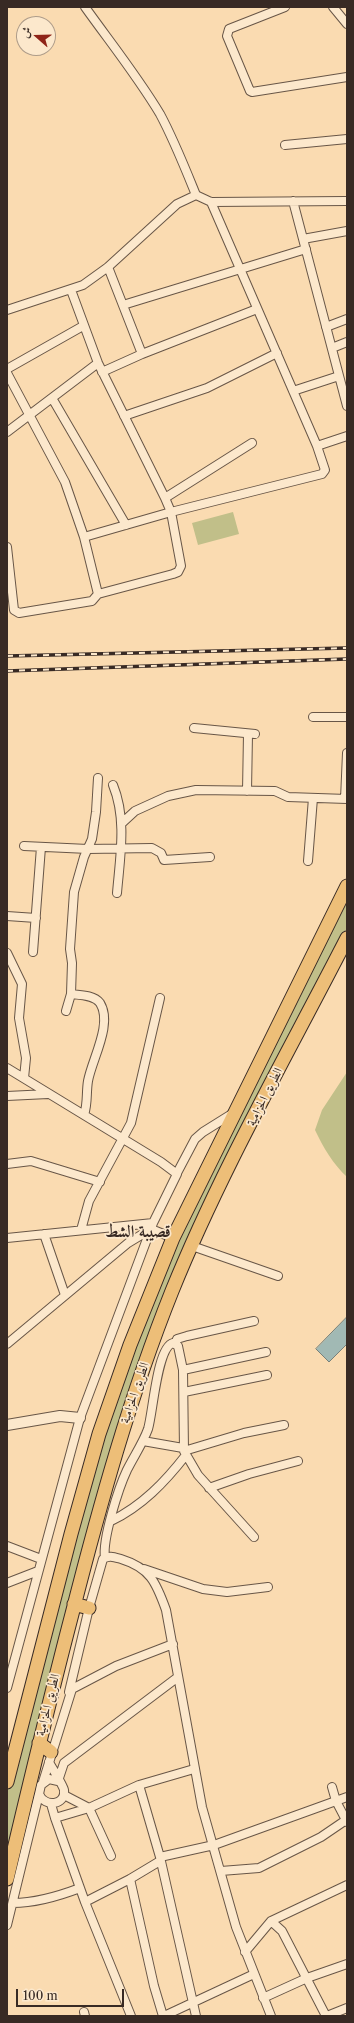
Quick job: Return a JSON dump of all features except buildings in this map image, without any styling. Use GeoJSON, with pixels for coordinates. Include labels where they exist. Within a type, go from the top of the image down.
{"type":"FeatureCollection","features":[{"type":"Feature","properties":{"kind":"highway","name":"الطريق الحزامية"},"geometry":{"type":"LineString","coordinates":[[7,1782],[71,1534],[99,1434],[130,1345],[173,1238],[347,886]]}},
{"type":"Feature","properties":{"kind":"highway","name":"الطريق الحزامية"},"geometry":{"type":"LineString","coordinates":[[7,1878],[39,1743],[96,1517],[131,1404],[172,1291],[192,1246],[229,1167],[347,938]]}},
{"type":"Feature","properties":{"kind":"highway"},"geometry":{"type":"LineString","coordinates":[[74,1604],[89,1608]]}},
{"type":"Feature","properties":{"kind":"highway"},"geometry":{"type":"LineString","coordinates":[[39,1743],[50,1757]]}},
{"type":"Feature","properties":{"kind":"street"},"geometry":{"type":"LineString","coordinates":[[85,7],[121,56],[159,114],[184,165],[196,195],[211,202],[347,201]]}},
{"type":"Feature","properties":{"kind":"street"},"geometry":{"type":"LineString","coordinates":[[285,7],[229,29],[227,36],[250,91],[252,92],[347,77]]}},
{"type":"Feature","properties":{"kind":"street"},"geometry":{"type":"LineString","coordinates":[[333,7],[347,24]]}},
{"type":"Feature","properties":{"kind":"street"},"geometry":{"type":"LineString","coordinates":[[285,145],[347,139]]}},
{"type":"Feature","properties":{"kind":"street"},"geometry":{"type":"LineString","coordinates":[[7,310],[83,285],[108,267],[177,204],[196,195]]}},
{"type":"Feature","properties":{"kind":"street"},"geometry":{"type":"LineString","coordinates":[[293,201],[339,376],[344,383],[347,406]]}},
{"type":"Feature","properties":{"kind":"street"},"geometry":{"type":"LineString","coordinates":[[84,537],[171,512],[322,474],[326,468],[211,202]]}},
{"type":"Feature","properties":{"kind":"street"},"geometry":{"type":"LineString","coordinates":[[303,240],[347,231]]}},
{"type":"Feature","properties":{"kind":"street"},"geometry":{"type":"LineString","coordinates":[[123,305],[306,249]]}},
{"type":"Feature","properties":{"kind":"street"},"geometry":{"type":"LineString","coordinates":[[108,267],[142,354]]}},
{"type":"Feature","properties":{"kind":"street"},"geometry":{"type":"LineString","coordinates":[[7,547],[9,580],[14,610],[19,613],[92,601],[98,594],[178,572],[181,560],[171,512],[102,372],[70,290]]}},
{"type":"Feature","properties":{"kind":"street"},"geometry":{"type":"LineString","coordinates":[[102,372],[142,354],[257,309]]}},
{"type":"Feature","properties":{"kind":"street"},"geometry":{"type":"LineString","coordinates":[[326,327],[347,319]]}},
{"type":"Feature","properties":{"kind":"street"},"geometry":{"type":"LineString","coordinates":[[7,369],[83,326]]}},
{"type":"Feature","properties":{"kind":"street"},"geometry":{"type":"LineString","coordinates":[[332,348],[347,342]]}},
{"type":"Feature","properties":{"kind":"street"},"geometry":{"type":"LineString","coordinates":[[124,416],[207,388],[276,353]]}},
{"type":"Feature","properties":{"kind":"street"},"geometry":{"type":"LineString","coordinates":[[7,432],[98,363]]}},
{"type":"Feature","properties":{"kind":"street"},"geometry":{"type":"LineString","coordinates":[[7,373],[65,482],[84,537],[98,594]]}},
{"type":"Feature","properties":{"kind":"street"},"geometry":{"type":"LineString","coordinates":[[293,392],[339,376]]}},
{"type":"Feature","properties":{"kind":"street"},"geometry":{"type":"LineString","coordinates":[[52,398],[126,525]]}},
{"type":"Feature","properties":{"kind":"street"},"geometry":{"type":"LineString","coordinates":[[317,446],[347,436]]}},
{"type":"Feature","properties":{"kind":"street"},"geometry":{"type":"LineString","coordinates":[[165,498],[252,443]]}},
{"type":"Feature","properties":{"kind":"street"},"geometry":{"type":"LineString","coordinates":[[313,717],[347,717]]}},
{"type":"Feature","properties":{"kind":"street"},"geometry":{"type":"LineString","coordinates":[[194,728],[251,734],[247,791]]}},
{"type":"Feature","properties":{"kind":"street"},"geometry":{"type":"LineString","coordinates":[[122,823],[135,811],[168,796],[196,790],[275,791],[288,796],[346,799],[347,753]]}},
{"type":"Feature","properties":{"kind":"street"},"geometry":{"type":"LineString","coordinates":[[66,1011],[71,994],[72,963],[70,949],[74,892],[92,839],[96,812],[98,778]]}},
{"type":"Feature","properties":{"kind":"street"},"geometry":{"type":"LineString","coordinates":[[113,785],[119,798],[122,823],[117,893]]}},
{"type":"Feature","properties":{"kind":"street"},"geometry":{"type":"LineString","coordinates":[[308,861],[313,798]]}},
{"type":"Feature","properties":{"kind":"street"},"geometry":{"type":"LineString","coordinates":[[24,846],[158,850],[162,852],[164,860],[210,857]]}},
{"type":"Feature","properties":{"kind":"street"},"geometry":{"type":"LineString","coordinates":[[33,952],[41,847]]}},
{"type":"Feature","properties":{"kind":"street"},"geometry":{"type":"LineString","coordinates":[[7,916],[36,918]]}},
{"type":"Feature","properties":{"kind":"street"},"geometry":{"type":"LineString","coordinates":[[7,952],[22,984],[19,1018],[26,1058],[24,1078]]}},
{"type":"Feature","properties":{"kind":"street"},"geometry":{"type":"LineString","coordinates":[[71,994],[88,996],[99,1001],[103,1008],[104,1030],[88,1081],[87,1105],[84,1115]]}},
{"type":"Feature","properties":{"kind":"street"},"geometry":{"type":"LineString","coordinates":[[81,1230],[89,1202],[131,1123],[160,998]]}},
{"type":"Feature","properties":{"kind":"street"},"geometry":{"type":"LineString","coordinates":[[7,1068],[174,1170],[176,1176]]}},
{"type":"Feature","properties":{"kind":"street"},"geometry":{"type":"LineString","coordinates":[[7,1096],[48,1094]]}},
{"type":"Feature","properties":{"kind":"street"},"geometry":{"type":"LineString","coordinates":[[7,1688],[80,1418],[152,1226],[195,1139],[203,1132],[234,1112]]}},
{"type":"Feature","properties":{"kind":"street"},"geometry":{"type":"LineString","coordinates":[[7,1164],[31,1161],[100,1182]]}},
{"type":"Feature","properties":{"kind":"street"},"geometry":{"type":"LineString","coordinates":[[7,1344],[65,1294],[128,1243],[152,1226]]}},
{"type":"Feature","properties":{"kind":"street"},"geometry":{"type":"LineString","coordinates":[[7,1238],[81,1230],[152,1226],[173,1238]]}},
{"type":"Feature","properties":{"kind":"street"},"geometry":{"type":"LineString","coordinates":[[44,1234],[65,1294]]}},
{"type":"Feature","properties":{"kind":"street"},"geometry":{"type":"LineString","coordinates":[[192,1246],[278,1276]]}},
{"type":"Feature","properties":{"kind":"street"},"geometry":{"type":"LineString","coordinates":[[176,1343],[177,1339],[187,1336],[254,1321]]}},
{"type":"Feature","properties":{"kind":"street"},"geometry":{"type":"LineString","coordinates":[[7,1925],[10,1902],[34,1820],[40,1788],[69,1692],[89,1608],[105,1558],[105,1543],[124,1476],[143,1441],[150,1420],[157,1375],[168,1346],[170,1343],[176,1343]]}},
{"type":"Feature","properties":{"kind":"street"},"geometry":{"type":"LineString","coordinates":[[176,1343],[180,1350],[183,1370],[184,1451],[198,1475],[254,1537]]}},
{"type":"Feature","properties":{"kind":"street"},"geometry":{"type":"LineString","coordinates":[[183,1370],[266,1352]]}},
{"type":"Feature","properties":{"kind":"street"},"geometry":{"type":"LineString","coordinates":[[184,1392],[267,1375]]}},
{"type":"Feature","properties":{"kind":"street"},"geometry":{"type":"LineString","coordinates":[[7,1425],[60,1416],[80,1418]]}},
{"type":"Feature","properties":{"kind":"street"},"geometry":{"type":"LineString","coordinates":[[143,1441],[184,1451],[244,1433],[284,1425]]}},
{"type":"Feature","properties":{"kind":"street"},"geometry":{"type":"LineString","coordinates":[[111,1521],[149,1496],[184,1451]]}},
{"type":"Feature","properties":{"kind":"street"},"geometry":{"type":"LineString","coordinates":[[209,1488],[249,1474],[298,1460]]}},
{"type":"Feature","properties":{"kind":"street"},"geometry":{"type":"LineString","coordinates":[[9,1548],[41,1559]]}},
{"type":"Feature","properties":{"kind":"street"},"geometry":{"type":"LineString","coordinates":[[105,1558],[114,1557],[135,1563],[144,1569],[203,1589],[227,1592],[268,1587]]}},
{"type":"Feature","properties":{"kind":"street"},"geometry":{"type":"LineString","coordinates":[[144,1569],[160,1594],[173,1644],[202,1808],[214,1845],[236,1927],[271,2016]]}},
{"type":"Feature","properties":{"kind":"street"},"geometry":{"type":"LineString","coordinates":[[7,1583],[38,1571]]}},
{"type":"Feature","properties":{"kind":"street"},"geometry":{"type":"LineString","coordinates":[[69,1692],[82,1682],[110,1669],[173,1644]]}},
{"type":"Feature","properties":{"kind":"street"},"geometry":{"type":"LineString","coordinates":[[58,1781],[64,1763],[178,1677]]}},
{"type":"Feature","properties":{"kind":"street"},"geometry":{"type":"LineString","coordinates":[[50,1757],[58,1781]]}},
{"type":"Feature","properties":{"kind":"street"},"geometry":{"type":"LineString","coordinates":[[55,1818],[89,1808],[139,1785],[194,1769]]}},
{"type":"Feature","properties":{"kind":"street"},"geometry":{"type":"LineString","coordinates":[[34,1820],[50,1804],[60,1800],[64,1795],[63,1785],[58,1781],[49,1779],[43,1782]]}},
{"type":"Feature","properties":{"kind":"street"},"geometry":{"type":"LineString","coordinates":[[139,1785],[160,1859],[184,1970],[196,2016]]}},
{"type":"Feature","properties":{"kind":"street"},"geometry":{"type":"LineString","coordinates":[[221,1870],[259,1868],[321,1837],[346,1821],[336,1801],[332,1787]]}},
{"type":"Feature","properties":{"kind":"street"},"geometry":{"type":"LineString","coordinates":[[40,1794],[42,1800],[50,1804],[85,1902],[131,2016]]}},
{"type":"Feature","properties":{"kind":"street"},"geometry":{"type":"LineString","coordinates":[[64,1795],[89,1808],[110,1856]]}},
{"type":"Feature","properties":{"kind":"street"},"geometry":{"type":"LineString","coordinates":[[85,1902],[130,1879],[160,1859],[214,1845],[347,1797]]}},
{"type":"Feature","properties":{"kind":"street"},"geometry":{"type":"LineString","coordinates":[[130,1879],[154,1986],[164,2016],[254,1974]]}},
{"type":"Feature","properties":{"kind":"street"},"geometry":{"type":"LineString","coordinates":[[246,1952],[271,1920],[347,1885]]}},
{"type":"Feature","properties":{"kind":"street"},"geometry":{"type":"LineString","coordinates":[[10,1902],[23,1903],[61,1895],[80,1888]]}},
{"type":"Feature","properties":{"kind":"street"},"geometry":{"type":"LineString","coordinates":[[271,1920],[282,1931],[326,2016],[347,2008]]}},
{"type":"Feature","properties":{"kind":"street"},"geometry":{"type":"LineString","coordinates":[[263,1998],[307,1978],[347,1964]]}},
{"type":"Feature","properties":{"kind":"shaded area"},"geometry":{"type":"Polygon","coordinates":[[[233,512],[239,534],[198,545],[192,523],[233,512]]]}},
{"type":"Feature","properties":{"kind":"shaded area"},"geometry":{"type":"Polygon","coordinates":[[[347,898],[347,929],[250,1118],[148,1344],[7,1855],[7,1792],[105,1428],[160,1279],[347,898]]]}},
{"type":"Feature","properties":{"kind":"shaded area"},"geometry":{"type":"Polygon","coordinates":[[[347,1072],[347,1177],[337,1167],[321,1143],[315,1130],[322,1110],[347,1072]]]}},
{"type":"Feature","properties":{"kind":"water"},"geometry":{"type":"Polygon","coordinates":[[[347,1317],[347,1344],[329,1362],[316,1349],[347,1317]]]}},
{"type":"Feature","properties":{"kind":"railway"},"geometry":{"type":"LineString","coordinates":[[7,656],[347,648]]}},
{"type":"Feature","properties":{"kind":"railway"},"geometry":{"type":"LineString","coordinates":[[7,671],[347,659]]}},
{"type":"Feature","properties":{"kind":"district","name":"قصيبة الشط"},"geometry":{"type":"Point","coordinates":[138,1232]}}]}
